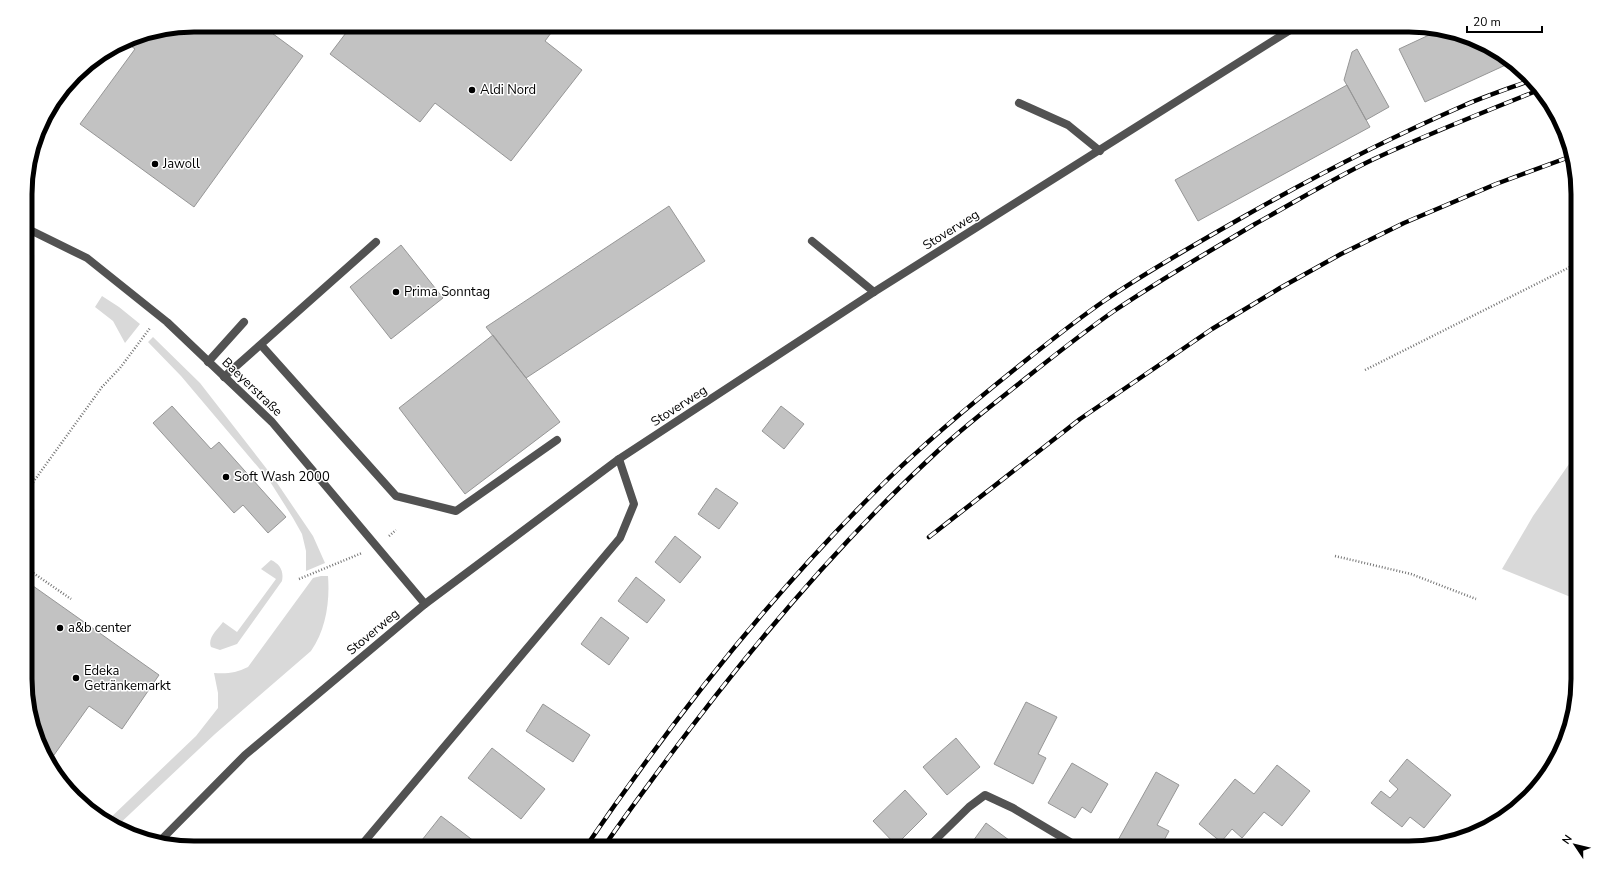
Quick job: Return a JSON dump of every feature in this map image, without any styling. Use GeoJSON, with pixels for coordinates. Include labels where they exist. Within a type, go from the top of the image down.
{"type":"FeatureCollection","features":[{"type":"Feature","properties":{"kind":"street","name":"Stoverweg"},"geometry":{"type":"LineString","coordinates":[[163,838],[245,755],[425,604],[619,459],[874,292],[1287,32]]}},
{"type":"Feature","properties":{"kind":"street"},"geometry":{"type":"LineString","coordinates":[[1019,103],[1068,125],[1100,151]]}},
{"type":"Feature","properties":{"kind":"street","name":"Baeyerstraße"},"geometry":{"type":"LineString","coordinates":[[32,231],[87,258],[167,322],[272,422],[425,604]]}},
{"type":"Feature","properties":{"kind":"street"},"geometry":{"type":"LineString","coordinates":[[812,241],[874,292]]}},
{"type":"Feature","properties":{"kind":"street"},"geometry":{"type":"LineString","coordinates":[[224,377],[376,242]]}},
{"type":"Feature","properties":{"kind":"street"},"geometry":{"type":"LineString","coordinates":[[208,362],[244,322]]}},
{"type":"Feature","properties":{"kind":"street"},"geometry":{"type":"LineString","coordinates":[[261,345],[396,496],[456,511],[558,440]]}},
{"type":"Feature","properties":{"kind":"street"},"geometry":{"type":"LineString","coordinates":[[365,841],[620,538],[634,504],[619,459]]}},
{"type":"Feature","properties":{"kind":"street"},"geometry":{"type":"LineString","coordinates":[[934,841],[969,807],[985,795],[1012,808],[1068,841]]}},
{"type":"Feature","properties":{"kind":"path"},"geometry":{"type":"LineString","coordinates":[[1365,370],[1571,267]]}},
{"type":"Feature","properties":{"kind":"path"},"geometry":{"type":"LineString","coordinates":[[32,484],[102,387],[120,368],[150,328]]}},
{"type":"Feature","properties":{"kind":"path"},"geometry":{"type":"LineString","coordinates":[[299,579],[332,567],[377,546],[396,530]]}},
{"type":"Feature","properties":{"kind":"path"},"geometry":{"type":"LineString","coordinates":[[1336,556],[1411,574],[1476,598]]}},
{"type":"Feature","properties":{"kind":"path"},"geometry":{"type":"LineString","coordinates":[[32,572],[72,599]]}},
{"type":"Feature","properties":{"kind":"shaded area"},"geometry":{"type":"Polygon","coordinates":[[[102,296],[119,307],[140,324],[125,343],[113,321],[95,307],[102,296]]]}},
{"type":"Feature","properties":{"kind":"shaded area"},"geometry":{"type":"Polygon","coordinates":[[[153,337],[200,383],[273,477],[313,536],[325,563],[306,571],[306,551],[302,534],[269,480],[181,376],[148,342],[153,337]]]}},
{"type":"Feature","properties":{"kind":"shaded area"},"geometry":{"type":"Polygon","coordinates":[[[1571,461],[1571,597],[1502,569],[1533,516],[1571,461]]]}},
{"type":"Feature","properties":{"kind":"shaded area"},"geometry":{"type":"Polygon","coordinates":[[[271,560],[281,568],[282,581],[237,644],[220,650],[211,647],[210,640],[223,622],[237,632],[276,579],[261,569],[271,560]]]}},
{"type":"Feature","properties":{"kind":"shaded area"},"geometry":{"type":"Polygon","coordinates":[[[328,576],[328,595],[326,615],[323,625],[311,651],[215,734],[120,823],[111,818],[196,736],[218,708],[218,693],[214,673],[231,673],[248,667],[313,578],[328,576]]]}},
{"type":"Feature","properties":{"kind":"building"},"geometry":{"type":"Polygon","coordinates":[[[270,32],[303,56],[194,207],[80,124],[135,49],[130,45],[173,33],[270,32]]]}},
{"type":"Feature","properties":{"kind":"building","name":"Aldi Nord"},"geometry":{"type":"Polygon","coordinates":[[[347,32],[552,32],[545,41],[582,70],[511,161],[435,103],[420,122],[330,54],[347,32]]]}},
{"type":"Feature","properties":{"kind":"building"},"geometry":{"type":"Polygon","coordinates":[[[1432,33],[1471,44],[1507,64],[1425,102],[1399,49],[1432,33]]]}},
{"type":"Feature","properties":{"kind":"building"},"geometry":{"type":"Polygon","coordinates":[[[1357,49],[1389,107],[1366,120],[1344,80],[1352,52],[1357,49]]]}},
{"type":"Feature","properties":{"kind":"building"},"geometry":{"type":"Polygon","coordinates":[[[1347,85],[1370,127],[1198,221],[1175,180],[1347,85]]]}},
{"type":"Feature","properties":{"kind":"building"},"geometry":{"type":"Polygon","coordinates":[[[669,206],[705,261],[526,378],[486,327],[669,206]]]}},
{"type":"Feature","properties":{"kind":"building","name":"Prima Sonntag"},"geometry":{"type":"Polygon","coordinates":[[[401,245],[443,298],[391,339],[350,287],[401,245]]]}},
{"type":"Feature","properties":{"kind":"building"},"geometry":{"type":"Polygon","coordinates":[[[493,335],[560,422],[465,494],[399,408],[493,335]]]}},
{"type":"Feature","properties":{"kind":"building","name":"Soft Wash 2000"},"geometry":{"type":"Polygon","coordinates":[[[172,406],[211,449],[219,442],[286,517],[268,533],[243,505],[234,513],[153,423],[172,406]]]}},
{"type":"Feature","properties":{"kind":"building"},"geometry":{"type":"Polygon","coordinates":[[[781,406],[804,424],[784,449],[762,431],[781,406]]]}},
{"type":"Feature","properties":{"kind":"building"},"geometry":{"type":"Polygon","coordinates":[[[716,488],[738,503],[719,529],[698,514],[716,488]]]}},
{"type":"Feature","properties":{"kind":"building"},"geometry":{"type":"Polygon","coordinates":[[[675,536],[701,557],[680,583],[655,562],[675,536]]]}},
{"type":"Feature","properties":{"kind":"building"},"geometry":{"type":"Polygon","coordinates":[[[636,577],[665,600],[647,623],[618,601],[636,577]]]}},
{"type":"Feature","properties":{"kind":"building","name":"a&b center"},"geometry":{"type":"Polygon","coordinates":[[[32,585],[159,675],[122,729],[89,706],[52,757],[44,741],[33,700],[32,585]]]}},
{"type":"Feature","properties":{"kind":"building"},"geometry":{"type":"Polygon","coordinates":[[[601,617],[629,638],[609,665],[581,644],[601,617]]]}},
{"type":"Feature","properties":{"kind":"building"},"geometry":{"type":"Polygon","coordinates":[[[1026,702],[1057,717],[1038,754],[1046,758],[1033,784],[994,764],[1026,702]]]}},
{"type":"Feature","properties":{"kind":"building"},"geometry":{"type":"Polygon","coordinates":[[[543,704],[590,735],[573,762],[526,731],[543,704]]]}},
{"type":"Feature","properties":{"kind":"building"},"geometry":{"type":"Polygon","coordinates":[[[956,738],[980,767],[947,795],[923,767],[956,738]]]}},
{"type":"Feature","properties":{"kind":"building"},"geometry":{"type":"Polygon","coordinates":[[[492,748],[545,789],[521,819],[468,778],[492,748]]]}},
{"type":"Feature","properties":{"kind":"building"},"geometry":{"type":"Polygon","coordinates":[[[1407,759],[1451,795],[1424,828],[1410,817],[1402,827],[1371,803],[1381,791],[1390,798],[1398,789],[1389,781],[1407,759]]]}},
{"type":"Feature","properties":{"kind":"building"},"geometry":{"type":"Polygon","coordinates":[[[1072,763],[1108,784],[1091,813],[1082,807],[1075,818],[1048,803],[1072,763]]]}},
{"type":"Feature","properties":{"kind":"building"},"geometry":{"type":"Polygon","coordinates":[[[1277,765],[1310,791],[1282,826],[1264,812],[1242,838],[1232,829],[1222,841],[1220,841],[1199,824],[1235,779],[1254,794],[1277,765]]]}},
{"type":"Feature","properties":{"kind":"building"},"geometry":{"type":"Polygon","coordinates":[[[1156,772],[1179,785],[1157,825],[1169,831],[1164,841],[1118,841],[1156,772]]]}},
{"type":"Feature","properties":{"kind":"building"},"geometry":{"type":"Polygon","coordinates":[[[905,790],[927,814],[900,841],[892,841],[873,821],[905,790]]]}},
{"type":"Feature","properties":{"kind":"building"},"geometry":{"type":"Polygon","coordinates":[[[441,816],[474,841],[423,841],[422,840],[441,816]]]}},
{"type":"Feature","properties":{"kind":"building"},"geometry":{"type":"Polygon","coordinates":[[[986,823],[1010,841],[973,841],[986,823]]]}},
{"type":"Feature","properties":{"kind":"railway"},"geometry":{"type":"LineString","coordinates":[[590,841],[690,702],[766,609],[806,564],[889,478],[953,420],[1003,379],[1104,301],[1190,247],[1297,187],[1380,144],[1473,102],[1527,82]]}},
{"type":"Feature","properties":{"kind":"railway"},"geometry":{"type":"LineString","coordinates":[[608,841],[699,717],[763,636],[797,597],[866,521],[903,484],[984,411],[1114,311],[1166,277],[1255,224],[1359,166],[1435,132],[1535,92]]}},
{"type":"Feature","properties":{"kind":"railway"},"geometry":{"type":"LineString","coordinates":[[929,537],[1080,419],[1212,329],[1280,288],[1341,254],[1404,223],[1496,184],[1567,158]]}},
{"type":"Feature","properties":{"kind":"place","name":"Aldi Nord"},"geometry":{"type":"Point","coordinates":[472,90]}},
{"type":"Feature","properties":{"kind":"place","name":"Jawoll"},"geometry":{"type":"Point","coordinates":[155,164]}},
{"type":"Feature","properties":{"kind":"place","name":"Prima Sonntag"},"geometry":{"type":"Point","coordinates":[396,292]}},
{"type":"Feature","properties":{"kind":"place","name":"Soft Wash 2000"},"geometry":{"type":"Point","coordinates":[226,477]}},
{"type":"Feature","properties":{"kind":"place","name":"a&b center"},"geometry":{"type":"Point","coordinates":[60,628]}},
{"type":"Feature","properties":{"kind":"place","name":"Edeka Getränkemarkt"},"geometry":{"type":"Point","coordinates":[76,678]}}]}
